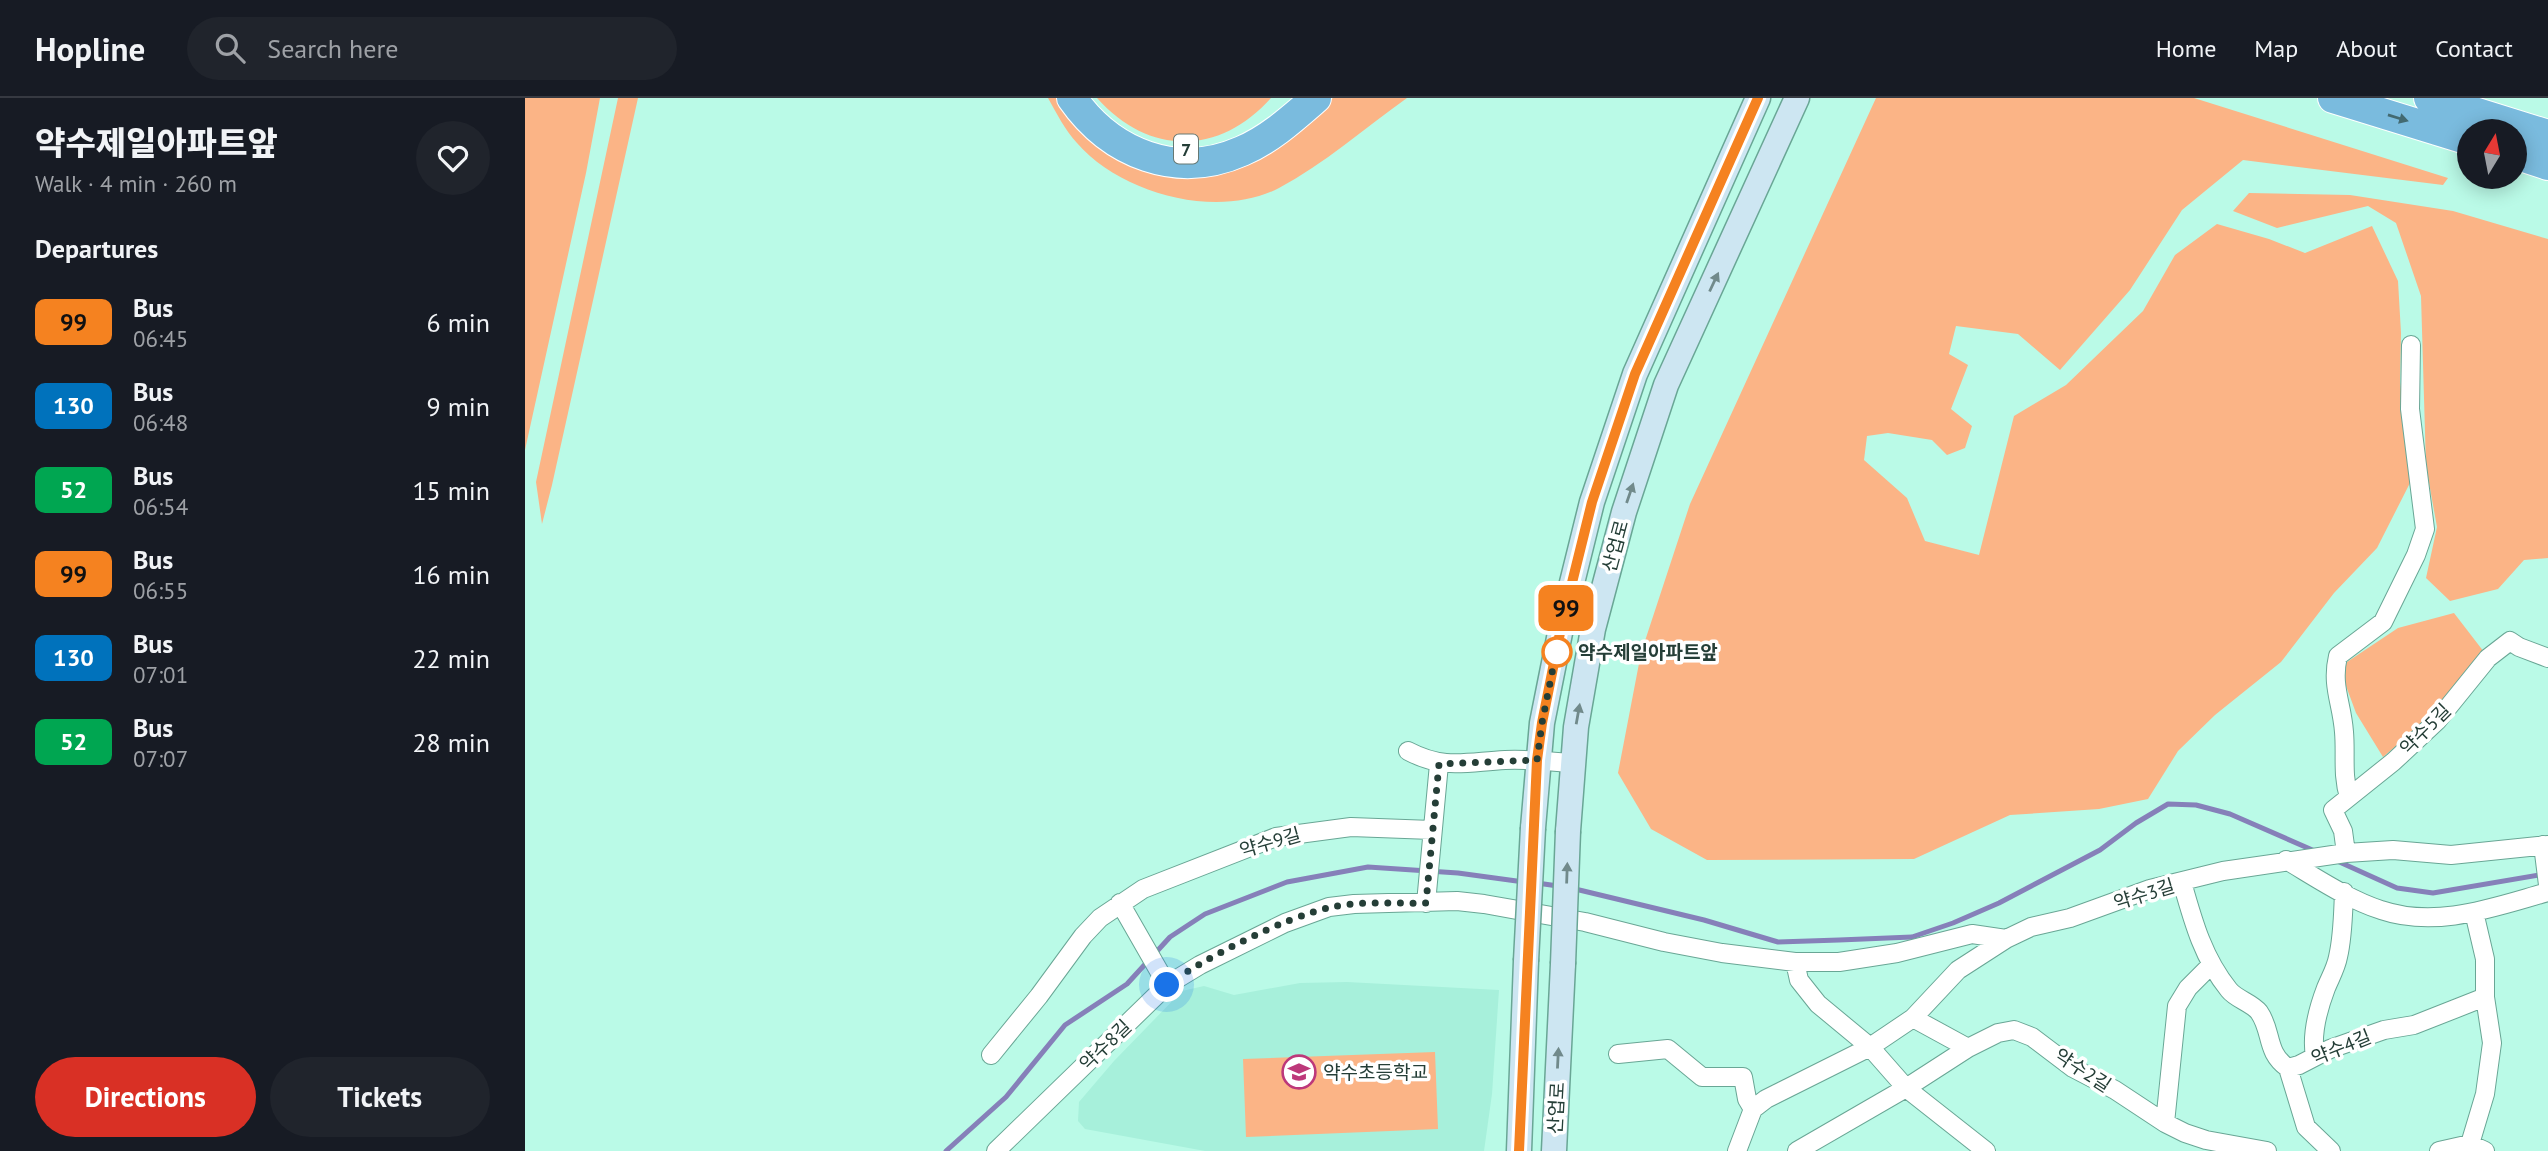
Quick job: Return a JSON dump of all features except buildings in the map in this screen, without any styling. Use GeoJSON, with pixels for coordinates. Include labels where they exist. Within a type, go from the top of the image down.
{"type":"FeatureCollection","features":[{"type":"Feature","properties":{"kind":"highway"},"geometry":{"type":"LineString","coordinates":[[1072,98],[1086,117],[1106,136],[1134,153],[1187,163],[1213,161],[1241,152],[1269,136],[1316,98]]}},
{"type":"Feature","properties":{"kind":"highway","name":"7"},"geometry":{"type":"LineString","coordinates":[[1089,98],[1115,126],[1134,137],[1159,146],[1185,149],[1211,145],[1238,136],[1260,123],[1284,98]]}},
{"type":"Feature","properties":{"kind":"highway"},"geometry":{"type":"LineString","coordinates":[[2333,98],[2457,135]]}},
{"type":"Feature","properties":{"kind":"highway"},"geometry":{"type":"LineString","coordinates":[[2429,98],[2548,135]]}},
{"type":"Feature","properties":{"kind":"highway"},"geometry":{"type":"LineString","coordinates":[[2527,158],[2548,165]]}},
{"type":"Feature","properties":{"kind":"main road","name":"산업로"},"geometry":{"type":"LineString","coordinates":[[1519,1151],[1537,760],[1562,623],[1596,489],[1635,374],[1758,98]]}},
{"type":"Feature","properties":{"kind":"main road","name":"산업로"},"geometry":{"type":"LineString","coordinates":[[1553,1151],[1571,763],[1593,629],[1623,512],[1666,385],[1797,98]]}},
{"type":"Feature","properties":{"kind":"street"},"geometry":{"type":"LineString","coordinates":[[2349,797],[2344,780],[2344,728],[2334,684],[2338,656],[2383,622],[2416,555],[2425,529],[2410,409],[2411,345]]}},
{"type":"Feature","properties":{"kind":"street","name":"약수5길"},"geometry":{"type":"LineString","coordinates":[[2346,853],[2343,831],[2333,810],[2437,721],[2488,658],[2510,641],[2548,658]]}},
{"type":"Feature","properties":{"kind":"street"},"geometry":{"type":"LineString","coordinates":[[1408,751],[1439,764],[1537,760],[1571,763]]}},
{"type":"Feature","properties":{"kind":"street"},"geometry":{"type":"LineString","coordinates":[[1426,897],[1439,764]]}},
{"type":"Feature","properties":{"kind":"street","name":"약수9길"},"geometry":{"type":"LineString","coordinates":[[991,1055],[1100,918],[1120,903],[1172,877],[1276,837],[1351,827],[1431,839]]}},
{"type":"Feature","properties":{"kind":"street"},"geometry":{"type":"LineString","coordinates":[[2346,853],[2393,850],[2451,855],[2545,845],[2548,885]]}},
{"type":"Feature","properties":{"kind":"street","name":"약수3길"},"geometry":{"type":"LineString","coordinates":[[1753,1109],[1766,1099],[1870,1047],[1913,1018],[1958,970],[2005,939],[2031,927],[2070,918],[2150,889],[2223,871],[2346,853]]}},
{"type":"Feature","properties":{"kind":"street"},"geometry":{"type":"LineString","coordinates":[[2286,860],[2381,911],[2418,917],[2446,918],[2548,891]]}},
{"type":"Feature","properties":{"kind":"street","name":"약수4길"},"geometry":{"type":"LineString","coordinates":[[2182,882],[2196,929],[2211,965],[2231,993],[2258,1011],[2272,1053],[2288,1068],[2383,1030],[2414,1025],[2485,997]]}},
{"type":"Feature","properties":{"kind":"street"},"geometry":{"type":"LineString","coordinates":[[2315,1056],[2313,1043],[2317,1017],[2325,989],[2338,960],[2344,892]]}},
{"type":"Feature","properties":{"kind":"street","name":"약수8길"},"geometry":{"type":"LineString","coordinates":[[996,1151],[1167,985],[1256,937],[1329,907],[1426,897],[1549,915],[1722,953],[1795,962]]}},
{"type":"Feature","properties":{"kind":"street"},"geometry":{"type":"LineString","coordinates":[[1120,903],[1167,985]]}},
{"type":"Feature","properties":{"kind":"street"},"geometry":{"type":"LineString","coordinates":[[2439,1151],[2478,1147],[2492,1043],[2485,997],[2485,959],[2473,912]]}},
{"type":"Feature","properties":{"kind":"street"},"geometry":{"type":"LineString","coordinates":[[1986,1151],[1906,1088],[1870,1047],[1818,1004],[1799,980],[1795,962],[1839,962],[1897,953],[1972,934],[2005,939]]}},
{"type":"Feature","properties":{"kind":"street"},"geometry":{"type":"LineString","coordinates":[[2165,1123],[2177,1006],[2188,988],[2211,965]]}},
{"type":"Feature","properties":{"kind":"street"},"geometry":{"type":"LineString","coordinates":[[1913,1018],[1968,1048]]}},
{"type":"Feature","properties":{"kind":"street","name":"약수2길"},"geometry":{"type":"LineString","coordinates":[[1797,1151],[1906,1088],[1968,1048],[1998,1033],[2014,1030],[2032,1037],[2073,1068],[2185,1133],[2206,1140],[2267,1151]]}},
{"type":"Feature","properties":{"kind":"street"},"geometry":{"type":"LineString","coordinates":[[1618,1054],[1668,1049],[1702,1077],[1743,1077],[1753,1109],[1737,1151]]}},
{"type":"Feature","properties":{"kind":"street"},"geometry":{"type":"LineString","coordinates":[[2288,1068],[2307,1127],[2331,1151]]}},
{"type":"Feature","properties":{"kind":"shaded area"},"geometry":{"type":"Polygon","coordinates":[[[525,98],[600,98],[525,450],[525,98]]]}},
{"type":"Feature","properties":{"kind":"shaded area"},"geometry":{"type":"Polygon","coordinates":[[[618,98],[638,98],[542,524],[536,482],[618,98]]]}},
{"type":"Feature","properties":{"kind":"shaded area"},"geometry":{"type":"Polygon","coordinates":[[[1048,98],[1058,98],[1094,140],[1120,160],[1287,137],[1333,98],[1407,98],[1328,157],[1279,188],[1255,197],[1228,202],[1172,197],[1119,176],[1096,161],[1077,143],[1048,98]]]}},
{"type":"Feature","properties":{"kind":"shaded area"},"geometry":{"type":"Polygon","coordinates":[[[1097,98],[1271,98],[1251,117],[1229,131],[1207,139],[1184,142],[1161,139],[1139,131],[1117,117],[1097,98]]]}},
{"type":"Feature","properties":{"kind":"shaded area"},"geometry":{"type":"Polygon","coordinates":[[[1876,98],[2194,98],[2448,178],[2443,185],[2243,160],[2182,210],[2130,290],[2060,370],[2018,334],[1956,326],[1949,354],[1968,365],[1951,409],[1972,426],[1965,448],[1947,455],[1932,440],[1888,433],[1867,436],[1864,460],[1907,498],[1925,541],[1979,555],[2014,416],[2066,385],[2143,311],[2175,255],[2217,224],[2305,253],[2372,226],[2398,281],[2400,382],[2411,481],[2377,548],[2334,593],[2281,662],[2215,715],[2178,751],[2148,799],[2099,809],[2010,815],[1914,859],[1707,860],[1651,829],[1618,773],[1641,653],[1690,504],[1876,98]]]}},
{"type":"Feature","properties":{"kind":"shaded area"},"geometry":{"type":"Polygon","coordinates":[[[2249,193],[2350,195],[2453,211],[2548,239],[2548,558],[2524,560],[2498,589],[2450,601],[2426,578],[2437,527],[2426,466],[2421,296],[2396,223],[2368,206],[2277,228],[2233,211],[2249,193]]]}},
{"type":"Feature","properties":{"kind":"shaded area"},"geometry":{"type":"Polygon","coordinates":[[[2454,613],[2484,652],[2436,712],[2383,757],[2356,713],[2342,675],[2347,662],[2398,628],[2454,613]]]}},
{"type":"Feature","properties":{"kind":"shaded area","name":"약수초등학교"},"geometry":{"type":"Polygon","coordinates":[[[1347,982],[1499,990],[1492,1094],[1484,1151],[1205,1151],[1085,1129],[1078,1121],[1079,1102],[1114,1061],[1182,991],[1204,986],[1234,995],[1300,983],[1347,982]]]}},
{"type":"Feature","properties":{"kind":"shaded area"},"geometry":{"type":"Polygon","coordinates":[[[1435,1052],[1438,1129],[1246,1137],[1243,1059],[1435,1052]]]}},
{"type":"Feature","properties":{"kind":"waterway"},"geometry":{"type":"LineString","coordinates":[[1571,888],[1704,920],[1778,942],[1912,937],[1999,903],[2100,850],[2136,823],[2168,804],[2196,805],[2230,814],[2317,852]]}},
{"type":"Feature","properties":{"kind":"waterway"},"geometry":{"type":"LineString","coordinates":[[2335,860],[2397,888],[2433,893],[2545,874]]}},
{"type":"Feature","properties":{"kind":"waterway"},"geometry":{"type":"LineString","coordinates":[[946,1151],[1006,1097],[1065,1025],[1127,984],[1170,937],[1205,914],[1287,882],[1368,867],[1458,873],[1524,882]]}},
{"type":"Feature","properties":{"kind":"waterway"},"geometry":{"type":"LineString","coordinates":[[1537,883],[1558,886]]}},
{"type":"Feature","properties":{"kind":"bus line","name":"99"},"geometry":{"type":"LineString","coordinates":[[1519,1151],[1537,760],[1562,623],[1592,502],[1635,374],[1758,98]]}},
{"type":"Feature","properties":{"kind":"place","name":"약수제일아파트앞"},"geometry":{"type":"Point","coordinates":[1557,652]}},
{"type":"Feature","properties":{"kind":"place","name":"약수초등학교"},"geometry":{"type":"Point","coordinates":[1299,1072]}},
{"type":"Feature","properties":{"kind":"route"},"geometry":{"type":"LineString","coordinates":[[1167,985],[1179,976],[1285,923],[1329,907],[1385,902],[1426,903],[1439,764],[1537,760],[1557,648],[1557,652]]}}]}
